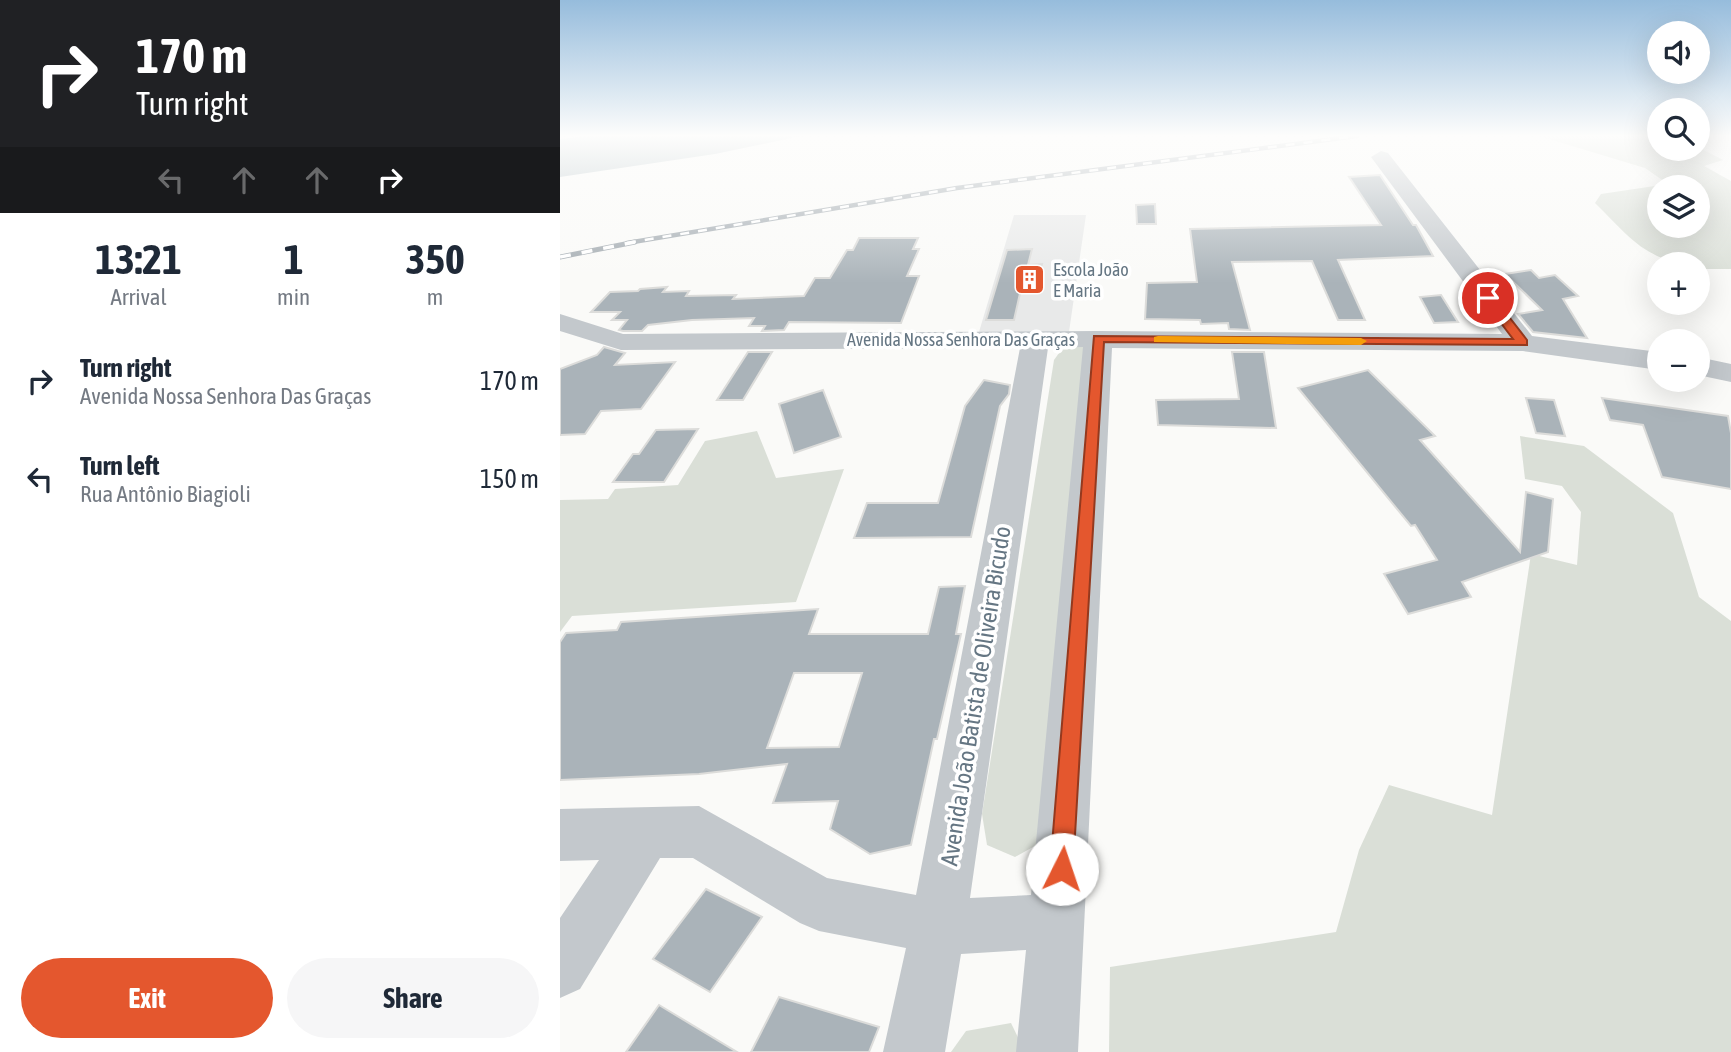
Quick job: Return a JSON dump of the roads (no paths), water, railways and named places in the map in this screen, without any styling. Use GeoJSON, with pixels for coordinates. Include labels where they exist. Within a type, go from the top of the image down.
{"type":"FeatureCollection","features":[{"type":"Feature","properties":{"kind":"street"},"geometry":{"type":"LineString","coordinates":[[1402,185],[1522,343]]}},
{"type":"Feature","properties":{"kind":"street","name":"Avenida Nossa Senhora Das Graças"},"geometry":{"type":"LineString","coordinates":[[560,322],[621,342],[1098,339],[1522,343],[1647,359]]}},
{"type":"Feature","properties":{"kind":"street"},"geometry":{"type":"LineString","coordinates":[[560,351],[596,335]]}},
{"type":"Feature","properties":{"kind":"street"},"geometry":{"type":"LineString","coordinates":[[1048,1052],[1098,339]]}},
{"type":"Feature","properties":{"kind":"street","name":"Avenida João Batista de Oliveira Bicudo"},"geometry":{"type":"LineString","coordinates":[[914,1052],[938,927],[1035,340]]}},
{"type":"Feature","properties":{"kind":"street"},"geometry":{"type":"LineString","coordinates":[[1710,369],[1731,373]]}},
{"type":"Feature","properties":{"kind":"street"},"geometry":{"type":"LineString","coordinates":[[560,835],[699,832],[819,904],[938,927],[1058,922]]}},
{"type":"Feature","properties":{"kind":"street"},"geometry":{"type":"LineString","coordinates":[[563,960],[646,834]]}},
{"type":"Feature","properties":{"kind":"railway"},"geometry":{"type":"LineString","coordinates":[[627,243],[979,185]]}},
{"type":"Feature","properties":{"kind":"railway"},"geometry":{"type":"LineString","coordinates":[[560,257],[635,242]]}},
{"type":"Feature","properties":{"kind":"place","name":"Escola João E Maria"},"geometry":{"type":"Point","coordinates":[1030,280]}}]}
